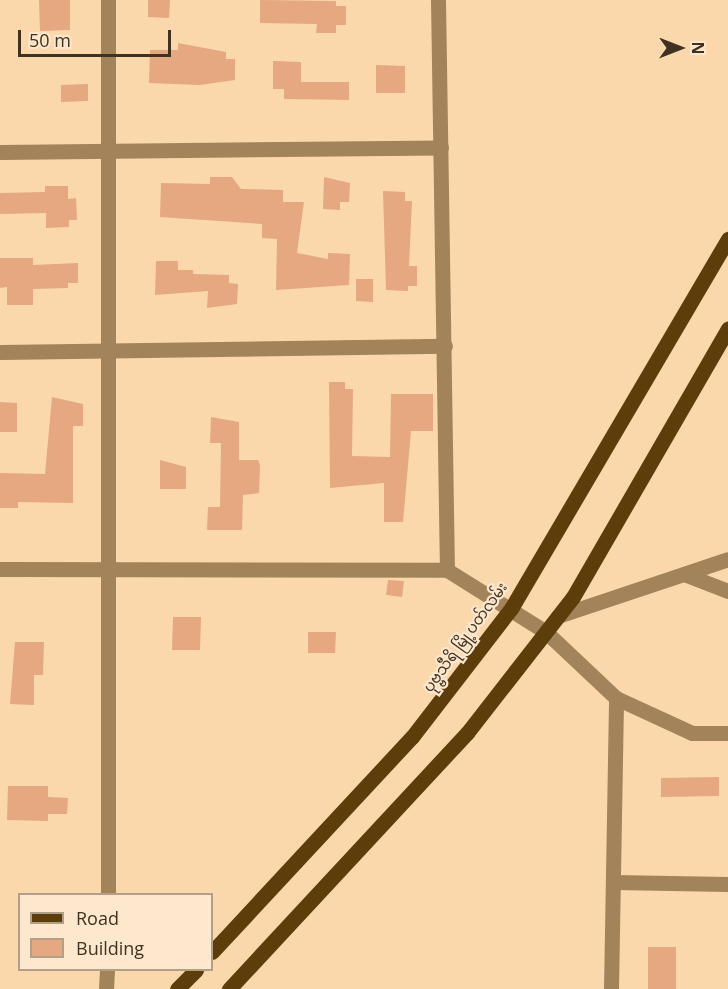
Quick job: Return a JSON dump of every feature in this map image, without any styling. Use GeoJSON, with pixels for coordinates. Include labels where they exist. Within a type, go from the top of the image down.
{"type":"FeatureCollection","features":[{"type":"Feature","properties":{"kind":"main road","name":"ပုဗ္ဗသီရိ မြို့ပတ်လမ်း"},"geometry":{"type":"LineString","coordinates":[[213,951],[412,737],[512,607],[728,238]]}},
{"type":"Feature","properties":{"kind":"main road"},"geometry":{"type":"LineString","coordinates":[[229,989],[467,733],[546,632],[558,616],[728,328]]}},
{"type":"Feature","properties":{"kind":"main road"},"geometry":{"type":"LineString","coordinates":[[177,989],[194,971]]}},
{"type":"Feature","properties":{"kind":"street"},"geometry":{"type":"LineString","coordinates":[[108,0],[110,569],[108,893]]}},
{"type":"Feature","properties":{"kind":"street"},"geometry":{"type":"LineString","coordinates":[[438,0],[447,570]]}},
{"type":"Feature","properties":{"kind":"street"},"geometry":{"type":"LineString","coordinates":[[0,152],[441,147]]}},
{"type":"Feature","properties":{"kind":"street"},"geometry":{"type":"LineString","coordinates":[[0,352],[445,346]]}},
{"type":"Feature","properties":{"kind":"street"},"geometry":{"type":"LineString","coordinates":[[558,616],[728,559]]}},
{"type":"Feature","properties":{"kind":"street"},"geometry":{"type":"LineString","coordinates":[[0,568],[447,570],[512,607],[546,632],[616,698],[692,733],[728,733]]}},
{"type":"Feature","properties":{"kind":"street"},"geometry":{"type":"LineString","coordinates":[[684,574],[728,591]]}},
{"type":"Feature","properties":{"kind":"street"},"geometry":{"type":"LineString","coordinates":[[611,989],[616,698]]}},
{"type":"Feature","properties":{"kind":"street"},"geometry":{"type":"LineString","coordinates":[[613,882],[728,884]]}},
{"type":"Feature","properties":{"kind":"street"},"geometry":{"type":"LineString","coordinates":[[106,989],[107,971]]}},
{"type":"Feature","properties":{"kind":"building"},"geometry":{"type":"Polygon","coordinates":[[[39,0],[70,0],[70,30],[40,31],[39,0]]]}},
{"type":"Feature","properties":{"kind":"building"},"geometry":{"type":"Polygon","coordinates":[[[148,0],[170,0],[169,18],[148,17],[148,0]]]}},
{"type":"Feature","properties":{"kind":"building"},"geometry":{"type":"Polygon","coordinates":[[[260,0],[336,1],[336,6],[346,6],[346,25],[336,25],[336,33],[316,33],[317,24],[260,23],[260,0]]]}},
{"type":"Feature","properties":{"kind":"building"},"geometry":{"type":"Polygon","coordinates":[[[178,43],[226,52],[226,59],[235,59],[235,80],[200,85],[149,83],[150,50],[178,50],[178,43]]]}},
{"type":"Feature","properties":{"kind":"building"},"geometry":{"type":"Polygon","coordinates":[[[273,61],[301,62],[301,82],[349,82],[349,100],[284,99],[284,89],[273,89],[273,61]]]}},
{"type":"Feature","properties":{"kind":"building"},"geometry":{"type":"Polygon","coordinates":[[[376,65],[405,66],[405,93],[376,93],[376,65]]]}},
{"type":"Feature","properties":{"kind":"building"},"geometry":{"type":"Polygon","coordinates":[[[88,84],[88,101],[61,102],[61,85],[88,84]]]}},
{"type":"Feature","properties":{"kind":"building"},"geometry":{"type":"Polygon","coordinates":[[[210,177],[232,177],[241,189],[283,190],[283,202],[304,202],[297,253],[328,259],[328,253],[350,254],[349,285],[276,290],[277,239],[262,238],[262,224],[160,217],[161,183],[210,184],[210,177]]]}},
{"type":"Feature","properties":{"kind":"building"},"geometry":{"type":"Polygon","coordinates":[[[324,177],[350,183],[349,202],[340,202],[340,210],[323,209],[324,177]]]}},
{"type":"Feature","properties":{"kind":"building"},"geometry":{"type":"Polygon","coordinates":[[[45,186],[68,186],[68,199],[76,198],[77,220],[69,220],[69,227],[46,228],[46,213],[0,214],[0,193],[45,192],[45,186]]]}},
{"type":"Feature","properties":{"kind":"building"},"geometry":{"type":"Polygon","coordinates":[[[383,191],[405,192],[405,201],[412,201],[409,266],[417,266],[417,286],[408,286],[408,291],[386,290],[383,191]]]}},
{"type":"Feature","properties":{"kind":"building"},"geometry":{"type":"Polygon","coordinates":[[[0,258],[33,258],[33,265],[78,263],[78,283],[68,283],[68,288],[33,289],[33,305],[7,305],[7,287],[0,288],[0,258]]]}},
{"type":"Feature","properties":{"kind":"building"},"geometry":{"type":"Polygon","coordinates":[[[156,261],[178,261],[178,270],[193,270],[193,274],[229,275],[229,283],[238,284],[237,304],[207,308],[208,291],[155,295],[156,261]]]}},
{"type":"Feature","properties":{"kind":"building"},"geometry":{"type":"Polygon","coordinates":[[[356,279],[373,279],[373,302],[356,301],[356,279]]]}},
{"type":"Feature","properties":{"kind":"building"},"geometry":{"type":"Polygon","coordinates":[[[329,382],[345,382],[345,389],[353,389],[352,456],[390,457],[391,394],[433,394],[433,431],[411,431],[403,522],[384,522],[384,483],[330,488],[329,382]]]}},
{"type":"Feature","properties":{"kind":"building"},"geometry":{"type":"Polygon","coordinates":[[[52,397],[83,404],[83,426],[73,426],[73,503],[18,502],[18,508],[0,508],[0,473],[45,474],[52,397]]]}},
{"type":"Feature","properties":{"kind":"building"},"geometry":{"type":"Polygon","coordinates":[[[0,402],[17,403],[17,432],[0,432],[0,402]]]}},
{"type":"Feature","properties":{"kind":"building"},"geometry":{"type":"Polygon","coordinates":[[[211,417],[239,422],[239,460],[258,460],[260,465],[259,493],[243,495],[242,530],[207,530],[208,507],[220,507],[221,443],[210,443],[211,417]]]}},
{"type":"Feature","properties":{"kind":"building"},"geometry":{"type":"Polygon","coordinates":[[[160,460],[186,467],[186,489],[160,489],[160,460]]]}},
{"type":"Feature","properties":{"kind":"building"},"geometry":{"type":"Polygon","coordinates":[[[388,580],[404,581],[402,597],[386,595],[388,580]]]}},
{"type":"Feature","properties":{"kind":"building"},"geometry":{"type":"Polygon","coordinates":[[[173,617],[201,617],[200,650],[172,650],[173,617]]]}},
{"type":"Feature","properties":{"kind":"building"},"geometry":{"type":"Polygon","coordinates":[[[308,632],[336,632],[335,653],[308,653],[308,632]]]}},
{"type":"Feature","properties":{"kind":"building"},"geometry":{"type":"Polygon","coordinates":[[[15,642],[44,642],[43,675],[34,675],[34,705],[10,704],[15,642]]]}},
{"type":"Feature","properties":{"kind":"building"},"geometry":{"type":"Polygon","coordinates":[[[719,777],[719,796],[661,797],[661,778],[719,777]]]}},
{"type":"Feature","properties":{"kind":"building"},"geometry":{"type":"Polygon","coordinates":[[[8,786],[48,786],[48,797],[68,798],[67,814],[48,814],[48,821],[7,820],[8,786]]]}},
{"type":"Feature","properties":{"kind":"building"},"geometry":{"type":"Polygon","coordinates":[[[648,947],[676,947],[676,989],[648,989],[648,947]]]}}]}
